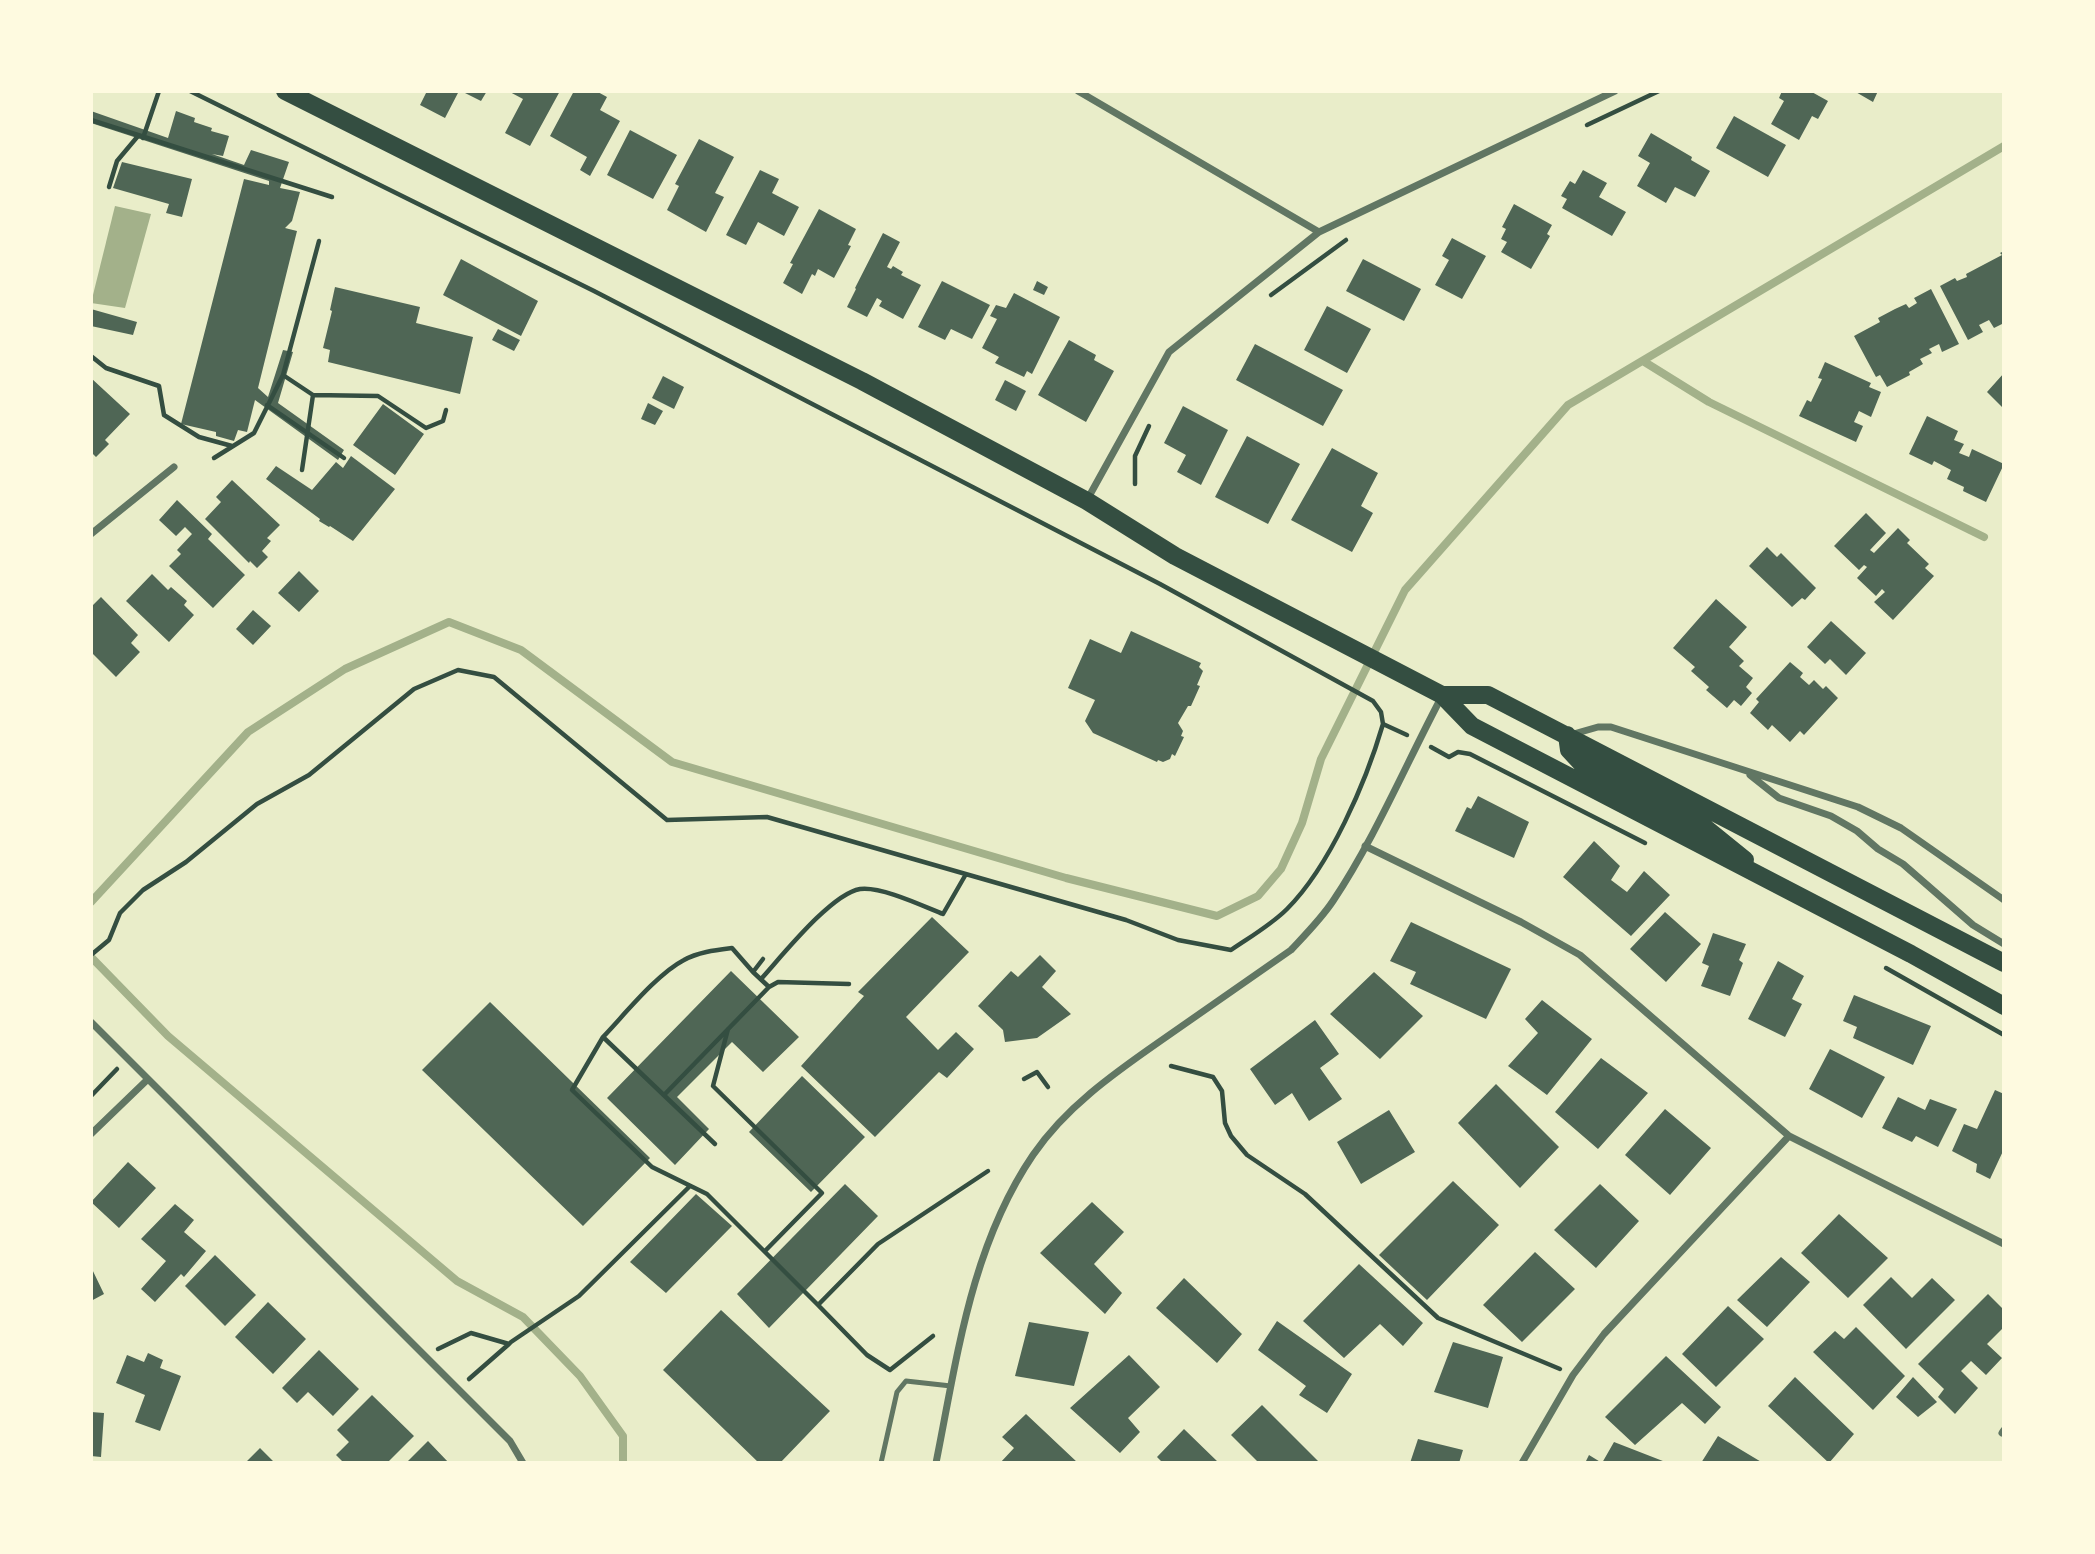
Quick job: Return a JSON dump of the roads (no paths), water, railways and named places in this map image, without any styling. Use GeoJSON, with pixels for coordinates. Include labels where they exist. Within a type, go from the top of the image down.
{"type":"FeatureCollection","features":[{"type":"Feature","properties":{"kind":"main road"},"geometry":{"type":"LineString","coordinates":[[285,91],[862,381],[1087,501],[1175,556],[1442,695],[1472,726],[1766,878],[2004,1006]]}},
{"type":"Feature","properties":{"kind":"main road"},"geometry":{"type":"LineString","coordinates":[[1442,695],[1488,695],[2004,962]]}},
{"type":"Feature","properties":{"kind":"main road"},"geometry":{"type":"LineString","coordinates":[[1567,736],[1569,750],[1582,764],[1703,826],[1766,878]]}},
{"type":"Feature","properties":{"kind":"street"},"geometry":{"type":"LineString","coordinates":[[1078,91],[1319,232]]}},
{"type":"Feature","properties":{"kind":"street"},"geometry":{"type":"LineString","coordinates":[[1087,501],[1169,352],[1319,232],[1615,91]]}},
{"type":"Feature","properties":{"kind":"street"},"geometry":{"type":"LineString","coordinates":[[91,534],[174,467]]}},
{"type":"Feature","properties":{"kind":"street"},"geometry":{"type":"LineString","coordinates":[[936,1463],[972,1289],[993,1230],[1013,1186],[1034,1153],[1058,1124],[1104,1081],[1291,950],[1333,902],[1365,846],[1442,695]]}},
{"type":"Feature","properties":{"kind":"street"},"geometry":{"type":"LineString","coordinates":[[1567,736],[1598,727],[1611,727],[1858,807],[1901,828],[2004,900]]}},
{"type":"Feature","properties":{"kind":"street"},"geometry":{"type":"LineString","coordinates":[[1744,772],[1779,798],[1831,816],[1857,831],[1878,849],[1903,864],[1973,925],[2004,944]]}},
{"type":"Feature","properties":{"kind":"street"},"geometry":{"type":"LineString","coordinates":[[1365,846],[1521,922],[1580,955],[1789,1136],[2004,1244]]}},
{"type":"Feature","properties":{"kind":"street"},"geometry":{"type":"LineString","coordinates":[[91,1022],[510,1441],[523,1463]]}},
{"type":"Feature","properties":{"kind":"street"},"geometry":{"type":"LineString","coordinates":[[91,1134],[147,1080]]}},
{"type":"Feature","properties":{"kind":"street"},"geometry":{"type":"LineString","coordinates":[[1522,1463],[1573,1375],[1604,1334],[1789,1136]]}},
{"type":"Feature","properties":{"kind":"lane"},"geometry":{"type":"LineString","coordinates":[[881,1463],[897,1392],[906,1381],[951,1386]]}},
{"type":"Feature","properties":{"kind":"waterway"},"geometry":{"type":"LineString","coordinates":[[91,902],[248,732],[345,669],[449,622],[521,650],[672,762],[1066,878],[1217,916],[1258,896],[1281,869],[1302,823],[1321,759],[1405,590],[1568,405],[2004,146]]}},
{"type":"Feature","properties":{"kind":"waterway"},"geometry":{"type":"LineString","coordinates":[[1643,361],[1709,402],[1984,537]]}},
{"type":"Feature","properties":{"kind":"waterway"},"geometry":{"type":"LineString","coordinates":[[91,957],[168,1036],[457,1281],[523,1317],[580,1376],[623,1436],[623,1463]]}}]}
